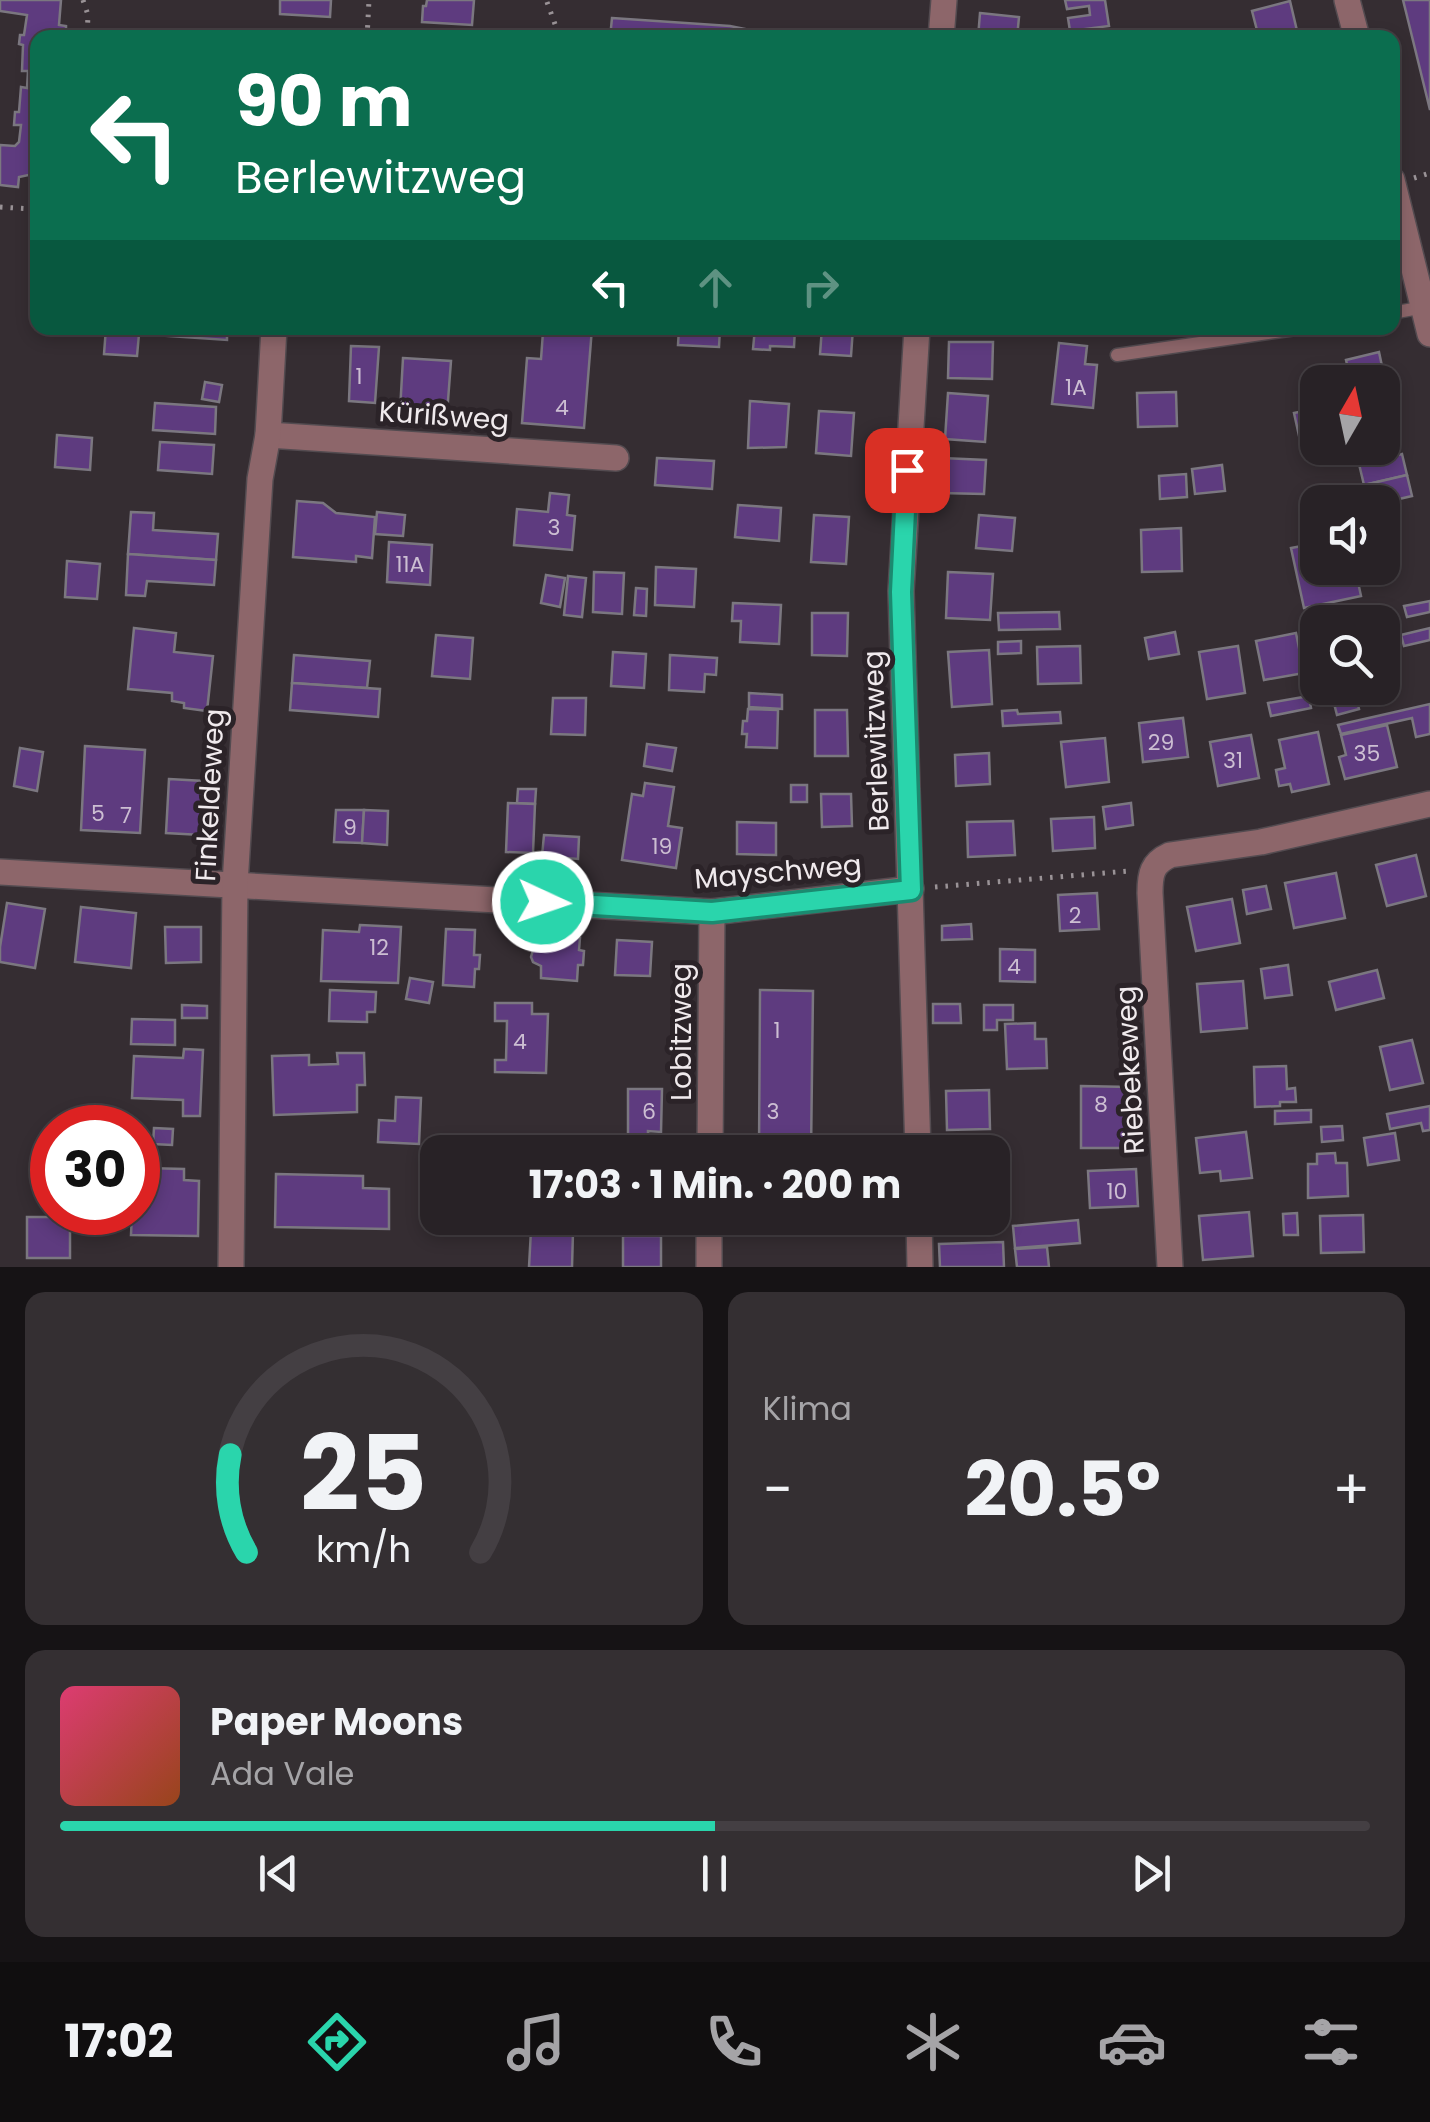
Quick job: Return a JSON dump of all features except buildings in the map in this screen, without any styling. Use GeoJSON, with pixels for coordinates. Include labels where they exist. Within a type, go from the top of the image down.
{"type":"FeatureCollection","features":[{"type":"Feature","properties":{"kind":"street"},"geometry":{"type":"LineString","coordinates":[[942,30],[944,0]]}},
{"type":"Feature","properties":{"kind":"street"},"geometry":{"type":"LineString","coordinates":[[1347,0],[1354,30]]}},
{"type":"Feature","properties":{"kind":"street"},"geometry":{"type":"LineString","coordinates":[[1400,209],[1427,307],[1430,334]]}},
{"type":"Feature","properties":{"kind":"street","name":"Finkeldeweg"},"geometry":{"type":"LineString","coordinates":[[231,1267],[235,884],[260,478],[268,435],[274,335]]}},
{"type":"Feature","properties":{"kind":"street","name":"Berlewitzweg"},"geometry":{"type":"LineString","coordinates":[[917,335],[901,592],[918,1135]]}},
{"type":"Feature","properties":{"kind":"street","name":"Kürißweg"},"geometry":{"type":"LineString","coordinates":[[268,435],[616,458]]}},
{"type":"Feature","properties":{"kind":"street"},"geometry":{"type":"LineString","coordinates":[[1152,869],[1170,854],[1261,842],[1430,804]]}},
{"type":"Feature","properties":{"kind":"street","name":"Riebekeweg"},"geometry":{"type":"LineString","coordinates":[[1152,869],[1150,893],[1170,1267]]}},
{"type":"Feature","properties":{"kind":"street","name":"Mayschweg"},"geometry":{"type":"LineString","coordinates":[[0,872],[712,912],[911,890]]}},
{"type":"Feature","properties":{"kind":"street","name":"Lobitzweg"},"geometry":{"type":"LineString","coordinates":[[710,1135],[712,912]]}},
{"type":"Feature","properties":{"kind":"street"},"geometry":{"type":"LineString","coordinates":[[709,1235],[709,1267]]}},
{"type":"Feature","properties":{"kind":"street"},"geometry":{"type":"LineString","coordinates":[[919,1235],[920,1267]]}},
{"type":"Feature","properties":{"kind":"lane"},"geometry":{"type":"LineString","coordinates":[[1400,312],[1427,307]]}},
{"type":"Feature","properties":{"kind":"lane"},"geometry":{"type":"LineString","coordinates":[[1117,356],[1257,335]]}},
{"type":"Feature","properties":{"kind":"path"},"geometry":{"type":"LineString","coordinates":[[83,0],[87,30]]}},
{"type":"Feature","properties":{"kind":"path"},"geometry":{"type":"LineString","coordinates":[[367,30],[368,0]]}},
{"type":"Feature","properties":{"kind":"path"},"geometry":{"type":"LineString","coordinates":[[547,2],[557,30]]}},
{"type":"Feature","properties":{"kind":"path"},"geometry":{"type":"LineString","coordinates":[[0,207],[30,209]]}},
{"type":"Feature","properties":{"kind":"path"},"geometry":{"type":"LineString","coordinates":[[911,890],[1152,869]]}},
{"type":"Feature","properties":{"kind":"route"},"geometry":{"type":"LineString","coordinates":[[543,902],[712,912],[911,890],[901,592],[907,470]]}}]}
